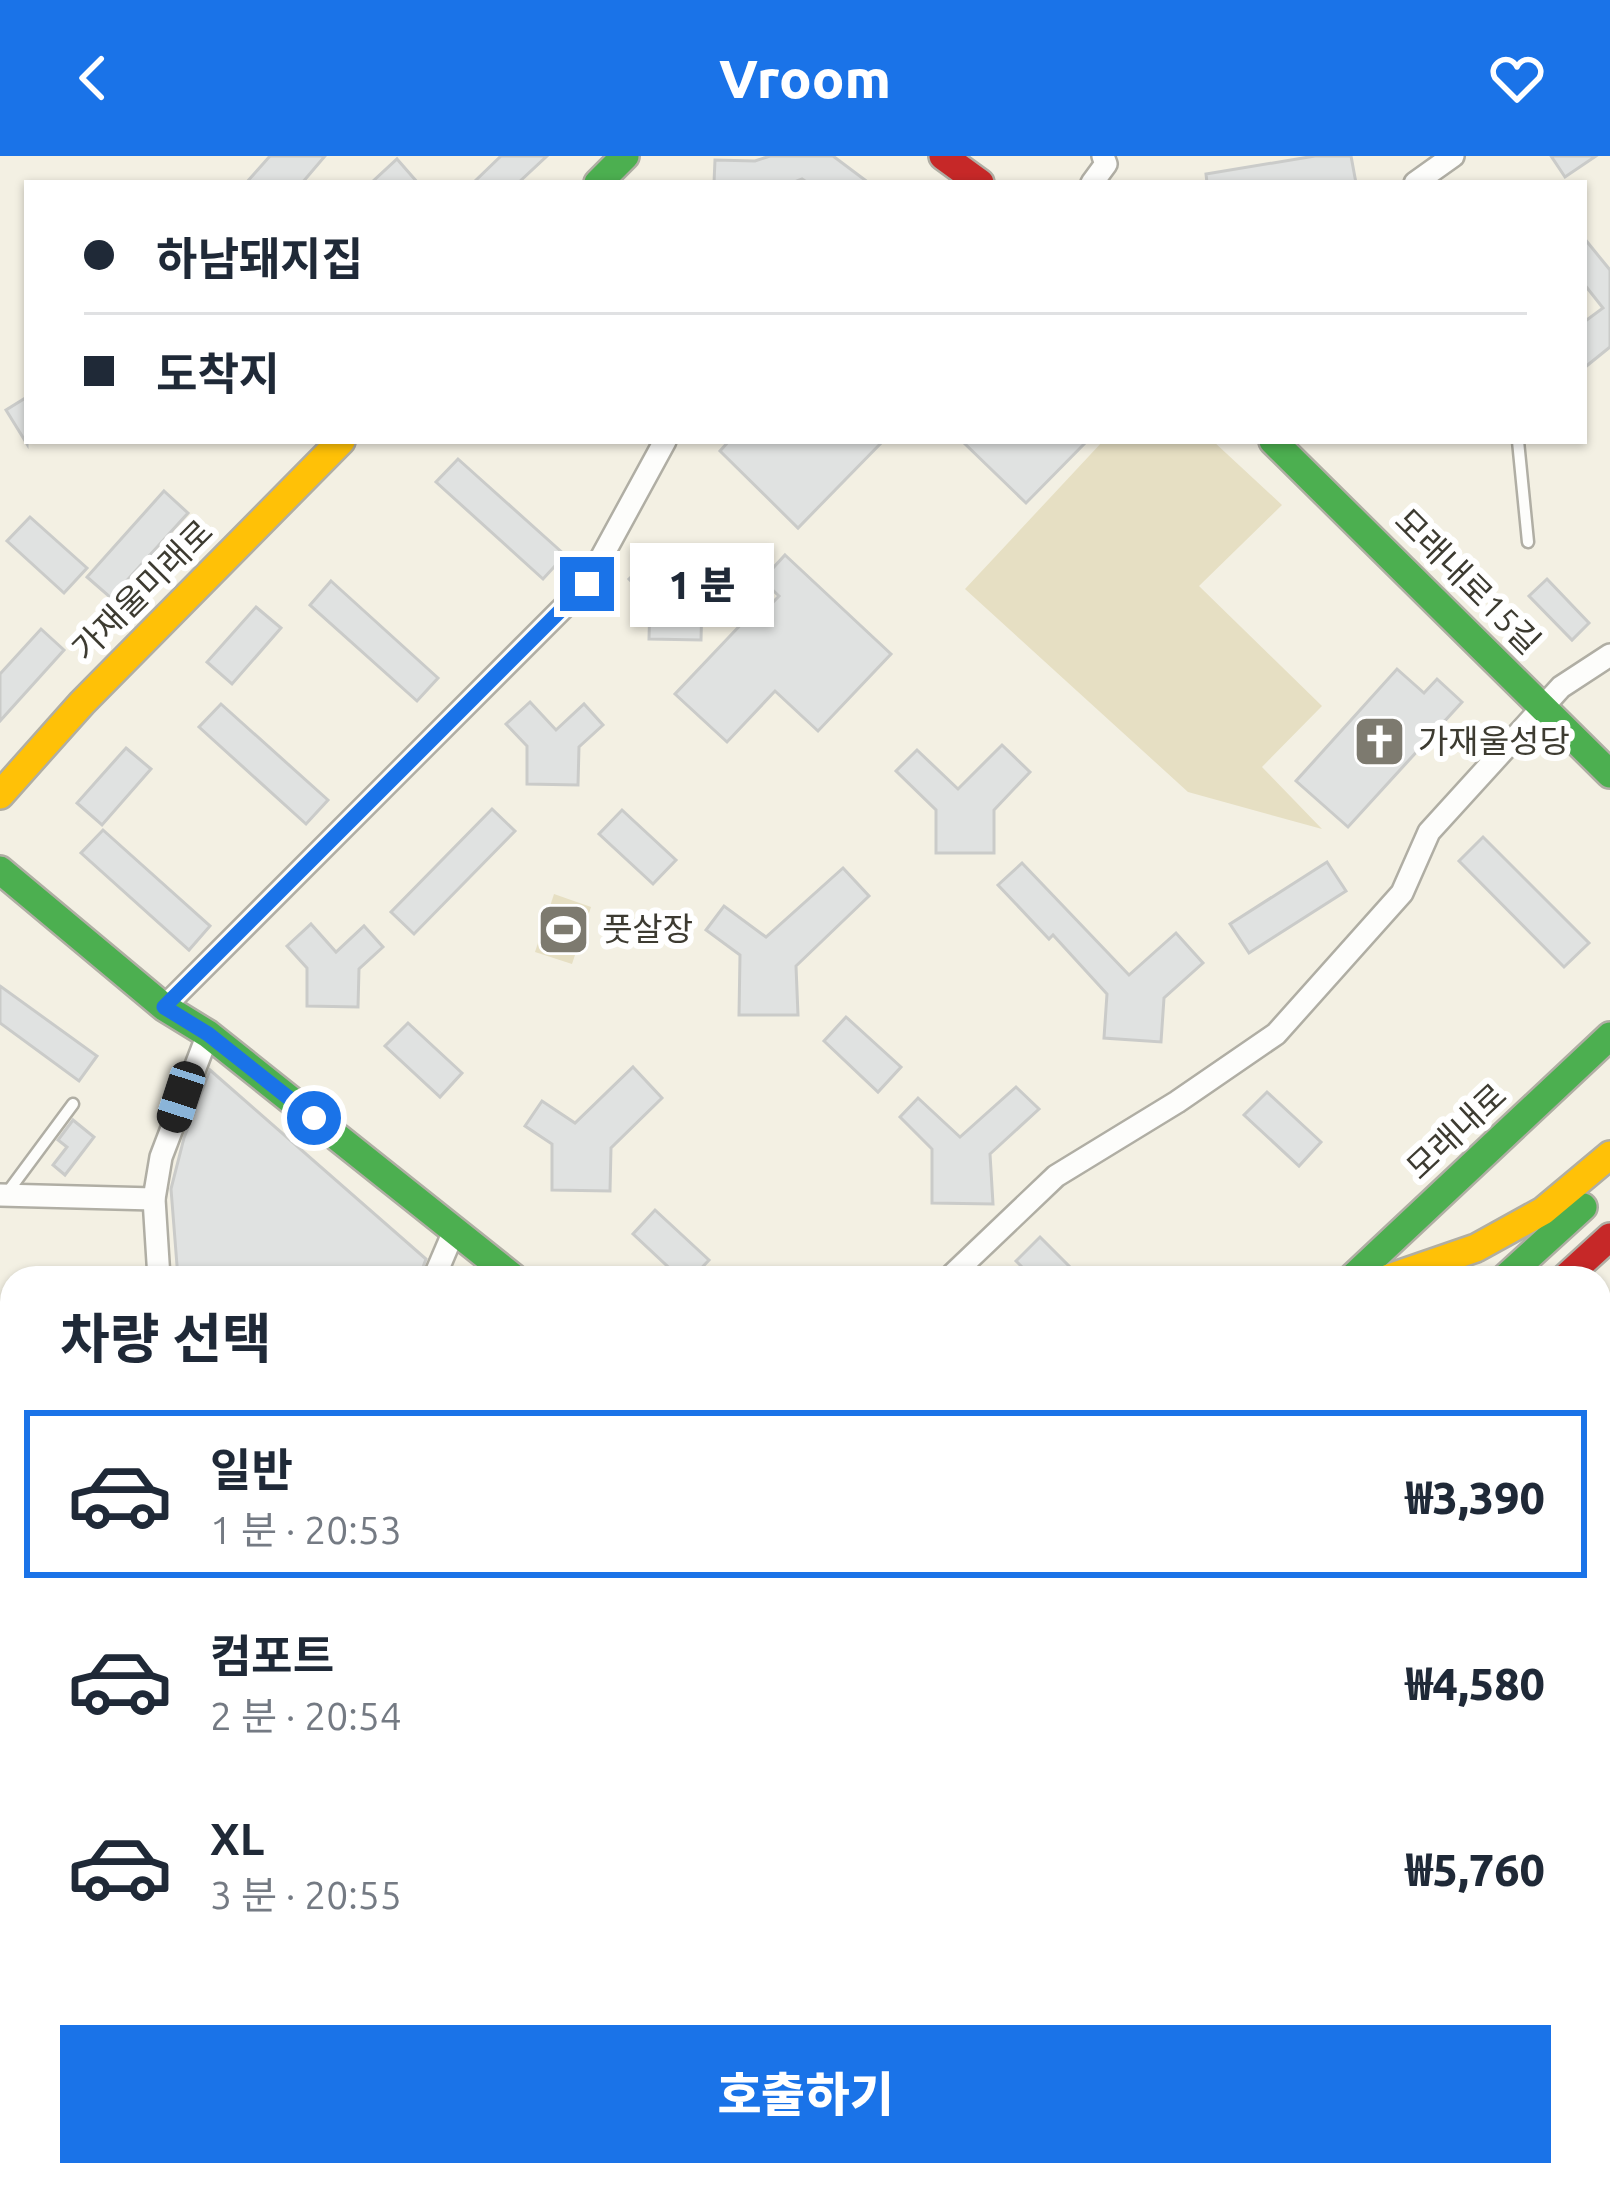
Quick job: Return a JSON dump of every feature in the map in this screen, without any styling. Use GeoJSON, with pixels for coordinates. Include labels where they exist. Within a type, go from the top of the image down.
{"type":"FeatureCollection","features":[{"type":"Feature","properties":{"kind":"main road"},"geometry":{"type":"LineString","coordinates":[[601,180],[625,156]]}},
{"type":"Feature","properties":{"kind":"main road","name":"가재울미래로"},"geometry":{"type":"LineString","coordinates":[[0,795],[82,703],[338,444]]}},
{"type":"Feature","properties":{"kind":"main road","name":"모래내로15길"},"geometry":{"type":"LineString","coordinates":[[1276,444],[1610,774]]}},
{"type":"Feature","properties":{"kind":"main road"},"geometry":{"type":"LineString","coordinates":[[0,870],[164,1007],[208,1034],[499,1266]]}},
{"type":"Feature","properties":{"kind":"main road","name":"모래내로"},"geometry":{"type":"LineString","coordinates":[[1365,1266],[1610,1036]]}},
{"type":"Feature","properties":{"kind":"main road"},"geometry":{"type":"LineString","coordinates":[[1424,1266],[1476,1248],[1544,1210],[1610,1155]]}},
{"type":"Feature","properties":{"kind":"main road"},"geometry":{"type":"LineString","coordinates":[[1518,1266],[1610,1181]]}},
{"type":"Feature","properties":{"kind":"main road"},"geometry":{"type":"LineString","coordinates":[[1578,1266],[1610,1238]]}},
{"type":"Feature","properties":{"kind":"street"},"geometry":{"type":"LineString","coordinates":[[1428,180],[1450,157]]}},
{"type":"Feature","properties":{"kind":"street"},"geometry":{"type":"LineString","coordinates":[[164,1007],[587,584],[663,444]]}},
{"type":"Feature","properties":{"kind":"street"},"geometry":{"type":"LineString","coordinates":[[962,1266],[1056,1176],[1276,1034],[1402,893],[1429,832],[1561,687],[1610,655]]}},
{"type":"Feature","properties":{"kind":"street"},"geometry":{"type":"LineString","coordinates":[[158,1266],[154,1199],[161,1156],[208,1034]]}},
{"type":"Feature","properties":{"kind":"street"},"geometry":{"type":"LineString","coordinates":[[3,1196],[154,1199]]}},
{"type":"Feature","properties":{"kind":"street"},"geometry":{"type":"LineString","coordinates":[[439,1266],[454,1231]]}},
{"type":"Feature","properties":{"kind":"lane"},"geometry":{"type":"LineString","coordinates":[[1518,444],[1528,542]]}},
{"type":"Feature","properties":{"kind":"lane"},"geometry":{"type":"LineString","coordinates":[[3,1196],[73,1105]]}},
{"type":"Feature","properties":{"kind":"shaded area"},"geometry":{"type":"Polygon","coordinates":[[[1100,444],[1216,444],[1282,505],[1199,586],[1322,706],[1262,767],[1322,829],[1188,792],[965,589],[1100,444]]]}},
{"type":"Feature","properties":{"kind":"shaded area","name":"풋살장"},"geometry":{"type":"Polygon","coordinates":[[[554,894],[591,907],[572,964],[535,952],[554,894]]]}},
{"type":"Feature","properties":{"kind":"building"},"geometry":{"type":"Polygon","coordinates":[[[270,156],[325,156],[305,180],[249,180],[270,156]]]}},
{"type":"Feature","properties":{"kind":"building"},"geometry":{"type":"Polygon","coordinates":[[[501,156],[547,156],[521,180],[476,180],[501,156]]]}},
{"type":"Feature","properties":{"kind":"building"},"geometry":{"type":"Polygon","coordinates":[[[770,156],[833,156],[865,180],[714,180],[715,160],[755,161],[770,156]]]}},
{"type":"Feature","properties":{"kind":"building"},"geometry":{"type":"Polygon","coordinates":[[[1315,156],[1351,156],[1355,180],[1207,180],[1206,174],[1315,156]]]}},
{"type":"Feature","properties":{"kind":"building"},"geometry":{"type":"Polygon","coordinates":[[[1551,156],[1596,156],[1565,177],[1551,156]]]}},
{"type":"Feature","properties":{"kind":"building"},"geometry":{"type":"Polygon","coordinates":[[[397,159],[415,180],[374,180],[397,159]]]}},
{"type":"Feature","properties":{"kind":"building"},"geometry":{"type":"Polygon","coordinates":[[[1587,242],[1610,270],[1610,347],[1587,366],[1587,320],[1603,308],[1587,288],[1587,242]]]}},
{"type":"Feature","properties":{"kind":"building"},"geometry":{"type":"Polygon","coordinates":[[[24,399],[24,439],[6,410],[24,399]]]}},
{"type":"Feature","properties":{"kind":"building"},"geometry":{"type":"Polygon","coordinates":[[[726,444],[880,444],[798,528],[720,451],[726,444]]]}},
{"type":"Feature","properties":{"kind":"building"},"geometry":{"type":"Polygon","coordinates":[[[965,444],[1084,444],[1026,503],[965,444]]]}},
{"type":"Feature","properties":{"kind":"building"},"geometry":{"type":"Polygon","coordinates":[[[458,459],[565,555],[543,579],[436,482],[458,459]]]}},
{"type":"Feature","properties":{"kind":"building"},"geometry":{"type":"Polygon","coordinates":[[[164,491],[188,513],[111,598],[87,577],[164,491]]]}},
{"type":"Feature","properties":{"kind":"building"},"geometry":{"type":"Polygon","coordinates":[[[30,517],[87,568],[64,593],[7,541],[30,517]]]}},
{"type":"Feature","properties":{"kind":"building"},"geometry":{"type":"Polygon","coordinates":[[[785,555],[891,654],[818,731],[775,691],[727,742],[675,694],[748,617],[754,622],[779,596],[762,580],[785,555]]]}},
{"type":"Feature","properties":{"kind":"building"},"geometry":{"type":"Polygon","coordinates":[[[653,556],[679,584],[707,559],[726,579],[702,602],[701,640],[649,639],[650,601],[629,579],[653,556]]]}},
{"type":"Feature","properties":{"kind":"building"},"geometry":{"type":"Polygon","coordinates":[[[1547,579],[1589,623],[1572,640],[1529,596],[1547,579]]]}},
{"type":"Feature","properties":{"kind":"building"},"geometry":{"type":"Polygon","coordinates":[[[331,581],[438,678],[417,701],[310,605],[331,581]]]}},
{"type":"Feature","properties":{"kind":"building"},"geometry":{"type":"Polygon","coordinates":[[[256,607],[281,628],[232,684],[207,662],[256,607]]]}},
{"type":"Feature","properties":{"kind":"building"},"geometry":{"type":"Polygon","coordinates":[[[41,629],[64,650],[0,721],[0,674],[41,629]]]}},
{"type":"Feature","properties":{"kind":"building","name":"가재울성당"},"geometry":{"type":"Polygon","coordinates":[[[1397,669],[1424,693],[1437,679],[1462,702],[1348,827],[1296,781],[1397,669]]]}},
{"type":"Feature","properties":{"kind":"building"},"geometry":{"type":"Polygon","coordinates":[[[530,702],[556,730],[584,704],[603,725],[579,747],[578,785],[527,784],[527,746],[506,724],[530,702]]]}},
{"type":"Feature","properties":{"kind":"building"},"geometry":{"type":"Polygon","coordinates":[[[221,704],[328,800],[306,824],[199,727],[221,704]]]}},
{"type":"Feature","properties":{"kind":"building"},"geometry":{"type":"Polygon","coordinates":[[[1002,745],[1030,772],[994,810],[994,853],[936,853],[936,810],[896,771],[917,750],[958,789],[1002,745]]]}},
{"type":"Feature","properties":{"kind":"building"},"geometry":{"type":"Polygon","coordinates":[[[126,748],[151,769],[102,825],[77,803],[126,748]]]}},
{"type":"Feature","properties":{"kind":"building"},"geometry":{"type":"Polygon","coordinates":[[[492,809],[515,831],[414,934],[391,912],[492,809]]]}},
{"type":"Feature","properties":{"kind":"building"},"geometry":{"type":"Polygon","coordinates":[[[622,810],[676,860],[653,884],[599,834],[622,810]]]}},
{"type":"Feature","properties":{"kind":"building"},"geometry":{"type":"Polygon","coordinates":[[[103,830],[210,926],[189,950],[81,853],[103,830]]]}},
{"type":"Feature","properties":{"kind":"building"},"geometry":{"type":"Polygon","coordinates":[[[1483,837],[1589,943],[1564,967],[1459,861],[1483,837]]]}},
{"type":"Feature","properties":{"kind":"building"},"geometry":{"type":"Polygon","coordinates":[[[1327,862],[1346,891],[1249,953],[1230,924],[1327,862]]]}},
{"type":"Feature","properties":{"kind":"building"},"geometry":{"type":"Polygon","coordinates":[[[1022,863],[1129,975],[1176,933],[1203,963],[1164,998],[1161,1042],[1104,1038],[1107,994],[998,885],[1022,863]]]}},
{"type":"Feature","properties":{"kind":"building"},"geometry":{"type":"Polygon","coordinates":[[[843,868],[869,896],[796,966],[798,1015],[739,1015],[740,955],[706,930],[724,906],[766,937],[843,868]]]}},
{"type":"Feature","properties":{"kind":"building"},"geometry":{"type":"Polygon","coordinates":[[[311,924],[336,952],[364,926],[383,947],[359,969],[358,1007],[307,1006],[307,968],[287,946],[311,924]]]}},
{"type":"Feature","properties":{"kind":"building"},"geometry":{"type":"Polygon","coordinates":[[[0,986],[97,1056],[79,1081],[0,1023],[0,986]]]}},
{"type":"Feature","properties":{"kind":"building"},"geometry":{"type":"Polygon","coordinates":[[[846,1017],[901,1067],[878,1092],[824,1041],[846,1017]]]}},
{"type":"Feature","properties":{"kind":"building"},"geometry":{"type":"Polygon","coordinates":[[[408,1023],[462,1073],[440,1097],[385,1046],[408,1023]]]}},
{"type":"Feature","properties":{"kind":"building"},"geometry":{"type":"Polygon","coordinates":[[[633,1067],[662,1098],[611,1148],[610,1191],[552,1190],[552,1144],[525,1126],[542,1101],[575,1123],[633,1067]]]}},
{"type":"Feature","properties":{"kind":"building"},"geometry":{"type":"Polygon","coordinates":[[[210,1070],[426,1259],[423,1266],[177,1266],[171,1189],[210,1070]]]}},
{"type":"Feature","properties":{"kind":"building"},"geometry":{"type":"Polygon","coordinates":[[[1016,1087],[1039,1109],[990,1154],[993,1204],[932,1203],[932,1149],[900,1117],[918,1098],[960,1137],[1016,1087]]]}},
{"type":"Feature","properties":{"kind":"building"},"geometry":{"type":"Polygon","coordinates":[[[1267,1092],[1321,1142],[1299,1166],[1244,1115],[1267,1092]]]}},
{"type":"Feature","properties":{"kind":"building"},"geometry":{"type":"Polygon","coordinates":[[[73,1120],[94,1137],[65,1175],[53,1165],[67,1147],[58,1140],[73,1120]]]}},
{"type":"Feature","properties":{"kind":"building"},"geometry":{"type":"Polygon","coordinates":[[[655,1210],[709,1260],[703,1266],[667,1266],[633,1234],[655,1210]]]}},
{"type":"Feature","properties":{"kind":"building"},"geometry":{"type":"Polygon","coordinates":[[[1040,1237],[1069,1266],[1021,1266],[1016,1261],[1040,1237]]]}},
{"type":"Feature","properties":{"kind":"traffic: fast"},"geometry":{"type":"LineString","coordinates":[[601,180],[625,156]]}},
{"type":"Feature","properties":{"kind":"traffic: fast"},"geometry":{"type":"LineString","coordinates":[[1276,444],[1610,774]]}},
{"type":"Feature","properties":{"kind":"traffic: fast"},"geometry":{"type":"LineString","coordinates":[[0,870],[164,1007],[208,1034],[499,1266]]}},
{"type":"Feature","properties":{"kind":"traffic: fast"},"geometry":{"type":"LineString","coordinates":[[1365,1266],[1610,1036]]}},
{"type":"Feature","properties":{"kind":"traffic: fast"},"geometry":{"type":"LineString","coordinates":[[1518,1266],[1583,1207]]}},
{"type":"Feature","properties":{"kind":"traffic: slow"},"geometry":{"type":"LineString","coordinates":[[0,795],[82,703],[338,444]]}},
{"type":"Feature","properties":{"kind":"traffic: slow"},"geometry":{"type":"LineString","coordinates":[[1424,1266],[1476,1248],[1543,1211],[1610,1155]]}},
{"type":"Feature","properties":{"kind":"traffic: jam"},"geometry":{"type":"LineString","coordinates":[[943,156],[976,180]]}},
{"type":"Feature","properties":{"kind":"traffic: jam"},"geometry":{"type":"LineString","coordinates":[[1578,1266],[1610,1237]]}},
{"type":"Feature","properties":{"kind":"place","name":"가재울성당"},"geometry":{"type":"Point","coordinates":[1379,741]}},
{"type":"Feature","properties":{"kind":"place","name":"풋살장"},"geometry":{"type":"Point","coordinates":[563,929]}},
{"type":"Feature","properties":{"kind":"route"},"geometry":{"type":"LineString","coordinates":[[314,1118],[208,1034],[164,1007],[587,584]]}}]}
